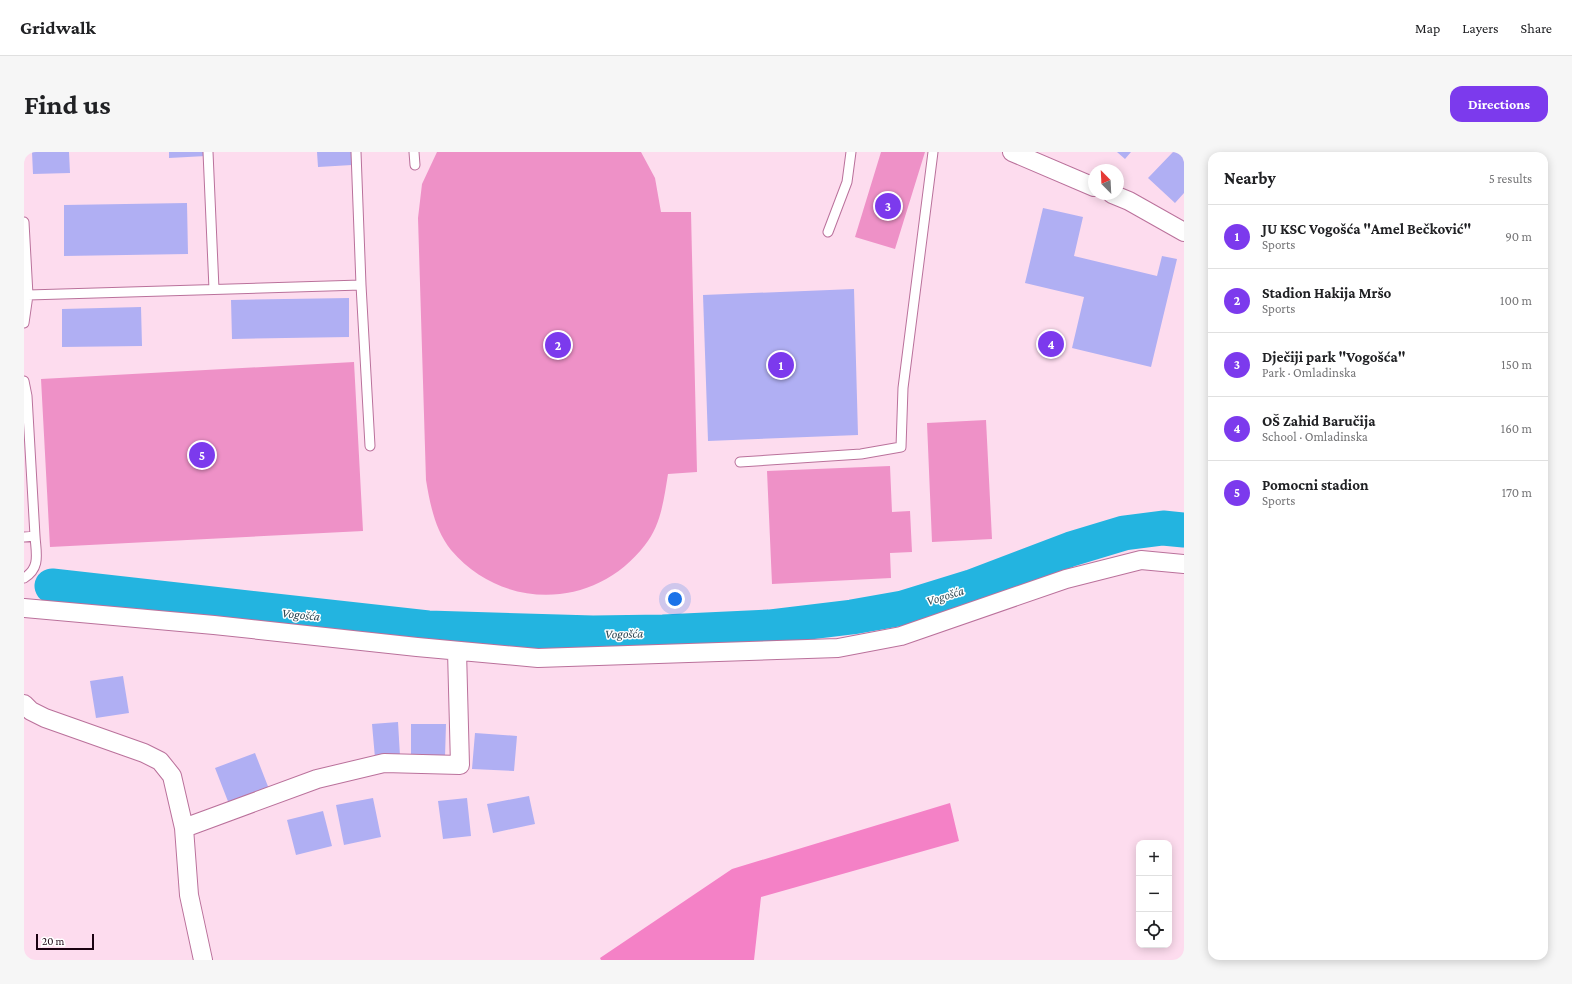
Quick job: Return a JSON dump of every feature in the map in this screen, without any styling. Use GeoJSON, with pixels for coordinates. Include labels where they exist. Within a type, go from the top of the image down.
{"type":"FeatureCollection","features":[{"type":"Feature","properties":{"kind":"street"},"geometry":{"type":"LineString","coordinates":[[1012,152],[1088,184]]}},
{"type":"Feature","properties":{"kind":"street"},"geometry":{"type":"LineString","coordinates":[[1124,199],[1184,232]]}},
{"type":"Feature","properties":{"kind":"street"},"geometry":{"type":"LineString","coordinates":[[24,608],[214,624],[457,651],[538,658],[838,648],[901,636],[1066,579],[1141,560],[1184,564]]}},
{"type":"Feature","properties":{"kind":"street"},"geometry":{"type":"LineString","coordinates":[[184,828],[317,779],[384,762],[460,766],[457,651]]}},
{"type":"Feature","properties":{"kind":"street"},"geometry":{"type":"LineString","coordinates":[[24,704],[31,711],[45,718],[108,740],[160,761],[172,776],[184,828],[189,895],[203,960]]}},
{"type":"Feature","properties":{"kind":"lane"},"geometry":{"type":"LineString","coordinates":[[208,152],[214,289]]}},
{"type":"Feature","properties":{"kind":"lane"},"geometry":{"type":"LineString","coordinates":[[356,152],[361,285],[370,446]]}},
{"type":"Feature","properties":{"kind":"lane"},"geometry":{"type":"LineString","coordinates":[[414,152],[415,165]]}},
{"type":"Feature","properties":{"kind":"lane"},"geometry":{"type":"LineString","coordinates":[[828,232],[847,182],[851,152]]}},
{"type":"Feature","properties":{"kind":"lane"},"geometry":{"type":"LineString","coordinates":[[740,462],[861,454],[901,447],[903,388],[933,152]]}},
{"type":"Feature","properties":{"kind":"lane"},"geometry":{"type":"LineString","coordinates":[[24,222],[28,295],[24,323]]}},
{"type":"Feature","properties":{"kind":"lane"},"geometry":{"type":"LineString","coordinates":[[28,295],[361,285]]}},
{"type":"Feature","properties":{"kind":"lane"},"geometry":{"type":"LineString","coordinates":[[24,381],[27,396],[37,563],[30,575],[24,578]]}},
{"type":"Feature","properties":{"kind":"lane"},"geometry":{"type":"LineString","coordinates":[[24,536],[35,536]]}},
{"type":"Feature","properties":{"kind":"shaded area"},"geometry":{"type":"Polygon","coordinates":[[[437,152],[641,152],[655,178],[661,212],[691,212],[697,472],[668,474],[661,511],[655,529],[645,545],[625,566],[601,582],[576,591],[550,595],[523,593],[497,584],[473,570],[451,550],[441,534],[434,516],[426,480],[418,218],[422,184],[437,152]]]}},
{"type":"Feature","properties":{"kind":"shaded area"},"geometry":{"type":"Polygon","coordinates":[[[881,152],[925,152],[895,249],[855,237],[881,152]]]}},
{"type":"Feature","properties":{"kind":"shaded area"},"geometry":{"type":"Polygon","coordinates":[[[354,362],[363,531],[50,547],[41,379],[354,362]]]}},
{"type":"Feature","properties":{"kind":"shaded area"},"geometry":{"type":"Polygon","coordinates":[[[986,420],[992,539],[932,542],[927,423],[986,420]]]}},
{"type":"Feature","properties":{"kind":"shaded area"},"geometry":{"type":"Polygon","coordinates":[[[890,466],[892,512],[910,511],[912,552],[890,553],[891,578],[772,584],[767,471],[890,466]]]}},
{"type":"Feature","properties":{"kind":"shaded area"},"geometry":{"type":"Polygon","coordinates":[[[950,803],[959,841],[761,897],[754,960],[601,960],[600,958],[732,869],[950,803]]]}},
{"type":"Feature","properties":{"kind":"building"},"geometry":{"type":"Polygon","coordinates":[[[32,152],[69,152],[70,173],[33,174],[32,152]]]}},
{"type":"Feature","properties":{"kind":"building"},"geometry":{"type":"Polygon","coordinates":[[[169,152],[206,152],[206,156],[169,158],[169,152]]]}},
{"type":"Feature","properties":{"kind":"building"},"geometry":{"type":"Polygon","coordinates":[[[317,152],[351,152],[352,165],[318,167],[317,152]]]}},
{"type":"Feature","properties":{"kind":"building"},"geometry":{"type":"Polygon","coordinates":[[[1117,152],[1131,152],[1125,159],[1117,152]]]}},
{"type":"Feature","properties":{"kind":"building"},"geometry":{"type":"Polygon","coordinates":[[[1173,152],[1184,152],[1184,193],[1175,203],[1148,178],[1173,152]]]}},
{"type":"Feature","properties":{"kind":"building"},"geometry":{"type":"Polygon","coordinates":[[[187,203],[188,254],[64,256],[64,205],[187,203]]]}},
{"type":"Feature","properties":{"kind":"building"},"geometry":{"type":"Polygon","coordinates":[[[1043,208],[1083,217],[1074,256],[1157,276],[1162,256],[1177,259],[1151,367],[1072,348],[1084,297],[1025,283],[1043,208]]]}},
{"type":"Feature","properties":{"kind":"building"},"geometry":{"type":"Polygon","coordinates":[[[854,289],[858,435],[708,441],[703,295],[854,289]]]}},
{"type":"Feature","properties":{"kind":"building"},"geometry":{"type":"Polygon","coordinates":[[[349,298],[349,337],[232,339],[231,300],[349,298]]]}},
{"type":"Feature","properties":{"kind":"building"},"geometry":{"type":"Polygon","coordinates":[[[141,307],[142,346],[62,347],[62,309],[141,307]]]}},
{"type":"Feature","properties":{"kind":"building"},"geometry":{"type":"Polygon","coordinates":[[[123,676],[129,713],[96,718],[90,681],[123,676]]]}},
{"type":"Feature","properties":{"kind":"building"},"geometry":{"type":"Polygon","coordinates":[[[398,722],[400,756],[375,758],[372,724],[398,722]]]}},
{"type":"Feature","properties":{"kind":"building"},"geometry":{"type":"Polygon","coordinates":[[[411,724],[446,724],[445,757],[411,757],[411,724]]]}},
{"type":"Feature","properties":{"kind":"building"},"geometry":{"type":"Polygon","coordinates":[[[475,733],[517,736],[514,771],[472,769],[475,733]]]}},
{"type":"Feature","properties":{"kind":"building"},"geometry":{"type":"Polygon","coordinates":[[[255,753],[269,789],[229,804],[215,768],[255,753]]]}},
{"type":"Feature","properties":{"kind":"building"},"geometry":{"type":"Polygon","coordinates":[[[529,796],[535,824],[493,833],[487,804],[529,796]]]}},
{"type":"Feature","properties":{"kind":"building"},"geometry":{"type":"Polygon","coordinates":[[[373,798],[381,837],[344,845],[336,805],[373,798]]]}},
{"type":"Feature","properties":{"kind":"building"},"geometry":{"type":"Polygon","coordinates":[[[467,798],[471,836],[443,839],[438,801],[467,798]]]}},
{"type":"Feature","properties":{"kind":"building"},"geometry":{"type":"Polygon","coordinates":[[[323,811],[332,846],[296,855],[287,820],[323,811]]]}},
{"type":"Feature","properties":{"kind":"waterway","name":"Vogošća"},"geometry":{"type":"LineString","coordinates":[[52,586],[428,628],[593,633],[663,632],[769,627],[852,617],[903,608],[971,587],[1071,549],[1124,533],[1163,528],[1184,530]]}},
{"type":"Feature","properties":{"kind":"place","name":"Dječiji park \"Vogošća\""},"geometry":{"type":"Point","coordinates":[888,206]}},
{"type":"Feature","properties":{"kind":"place","name":"OŠ Zahid Baručija"},"geometry":{"type":"Point","coordinates":[1051,344]}},
{"type":"Feature","properties":{"kind":"place","name":"Stadion Hakija Mršo"},"geometry":{"type":"Point","coordinates":[558,345]}},
{"type":"Feature","properties":{"kind":"place","name":"JU KSC Vogošća \"Amel Bečković\""},"geometry":{"type":"Point","coordinates":[781,365]}},
{"type":"Feature","properties":{"kind":"place","name":"Pomocni stadion"},"geometry":{"type":"Point","coordinates":[202,455]}}]}
